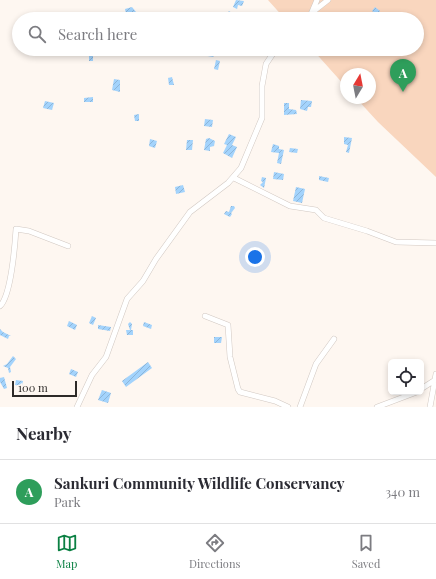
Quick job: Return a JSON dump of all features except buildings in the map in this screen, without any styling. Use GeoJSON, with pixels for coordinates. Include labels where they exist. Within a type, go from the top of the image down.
{"type":"FeatureCollection","features":[{"type":"Feature","properties":{"kind":"street"},"geometry":{"type":"LineString","coordinates":[[313,12],[317,0]]}},
{"type":"Feature","properties":{"kind":"street"},"geometry":{"type":"LineString","coordinates":[[313,12],[328,0]]}},
{"type":"Feature","properties":{"kind":"street"},"geometry":{"type":"LineString","coordinates":[[77,407],[92,375],[106,357],[127,299],[143,281],[156,259],[190,212],[234,178],[241,168],[260,125],[263,105],[262,86],[266,64],[271,56]]}},
{"type":"Feature","properties":{"kind":"street"},"geometry":{"type":"LineString","coordinates":[[234,178],[290,206],[316,210],[324,218],[367,231],[396,242],[436,243]]}},
{"type":"Feature","properties":{"kind":"street"},"geometry":{"type":"LineString","coordinates":[[0,306],[5,299],[15,254],[16,229],[28,231],[68,246]]}},
{"type":"Feature","properties":{"kind":"street"},"geometry":{"type":"LineString","coordinates":[[205,316],[228,324],[230,357],[240,392],[275,401],[288,407]]}},
{"type":"Feature","properties":{"kind":"street"},"geometry":{"type":"LineString","coordinates":[[300,407],[316,364],[334,339]]}},
{"type":"Feature","properties":{"kind":"street"},"geometry":{"type":"LineString","coordinates":[[430,407],[436,374]]}},
{"type":"Feature","properties":{"kind":"street"},"geometry":{"type":"LineString","coordinates":[[424,387],[435,380]]}},
{"type":"Feature","properties":{"kind":"street"},"geometry":{"type":"LineString","coordinates":[[377,407],[409,395]]}},
{"type":"Feature","properties":{"kind":"shaded area"},"geometry":{"type":"Polygon","coordinates":[[[268,0],[436,0],[436,177],[378,122],[362,104],[376,104],[376,68],[340,68],[340,80],[318,56],[424,56],[424,12],[279,12],[268,0]]]}},
{"type":"Feature","properties":{"kind":"place","name":"Sankuri Community Wildlife Conservancy"},"geometry":{"type":"Point","coordinates":[403,92]}}]}
